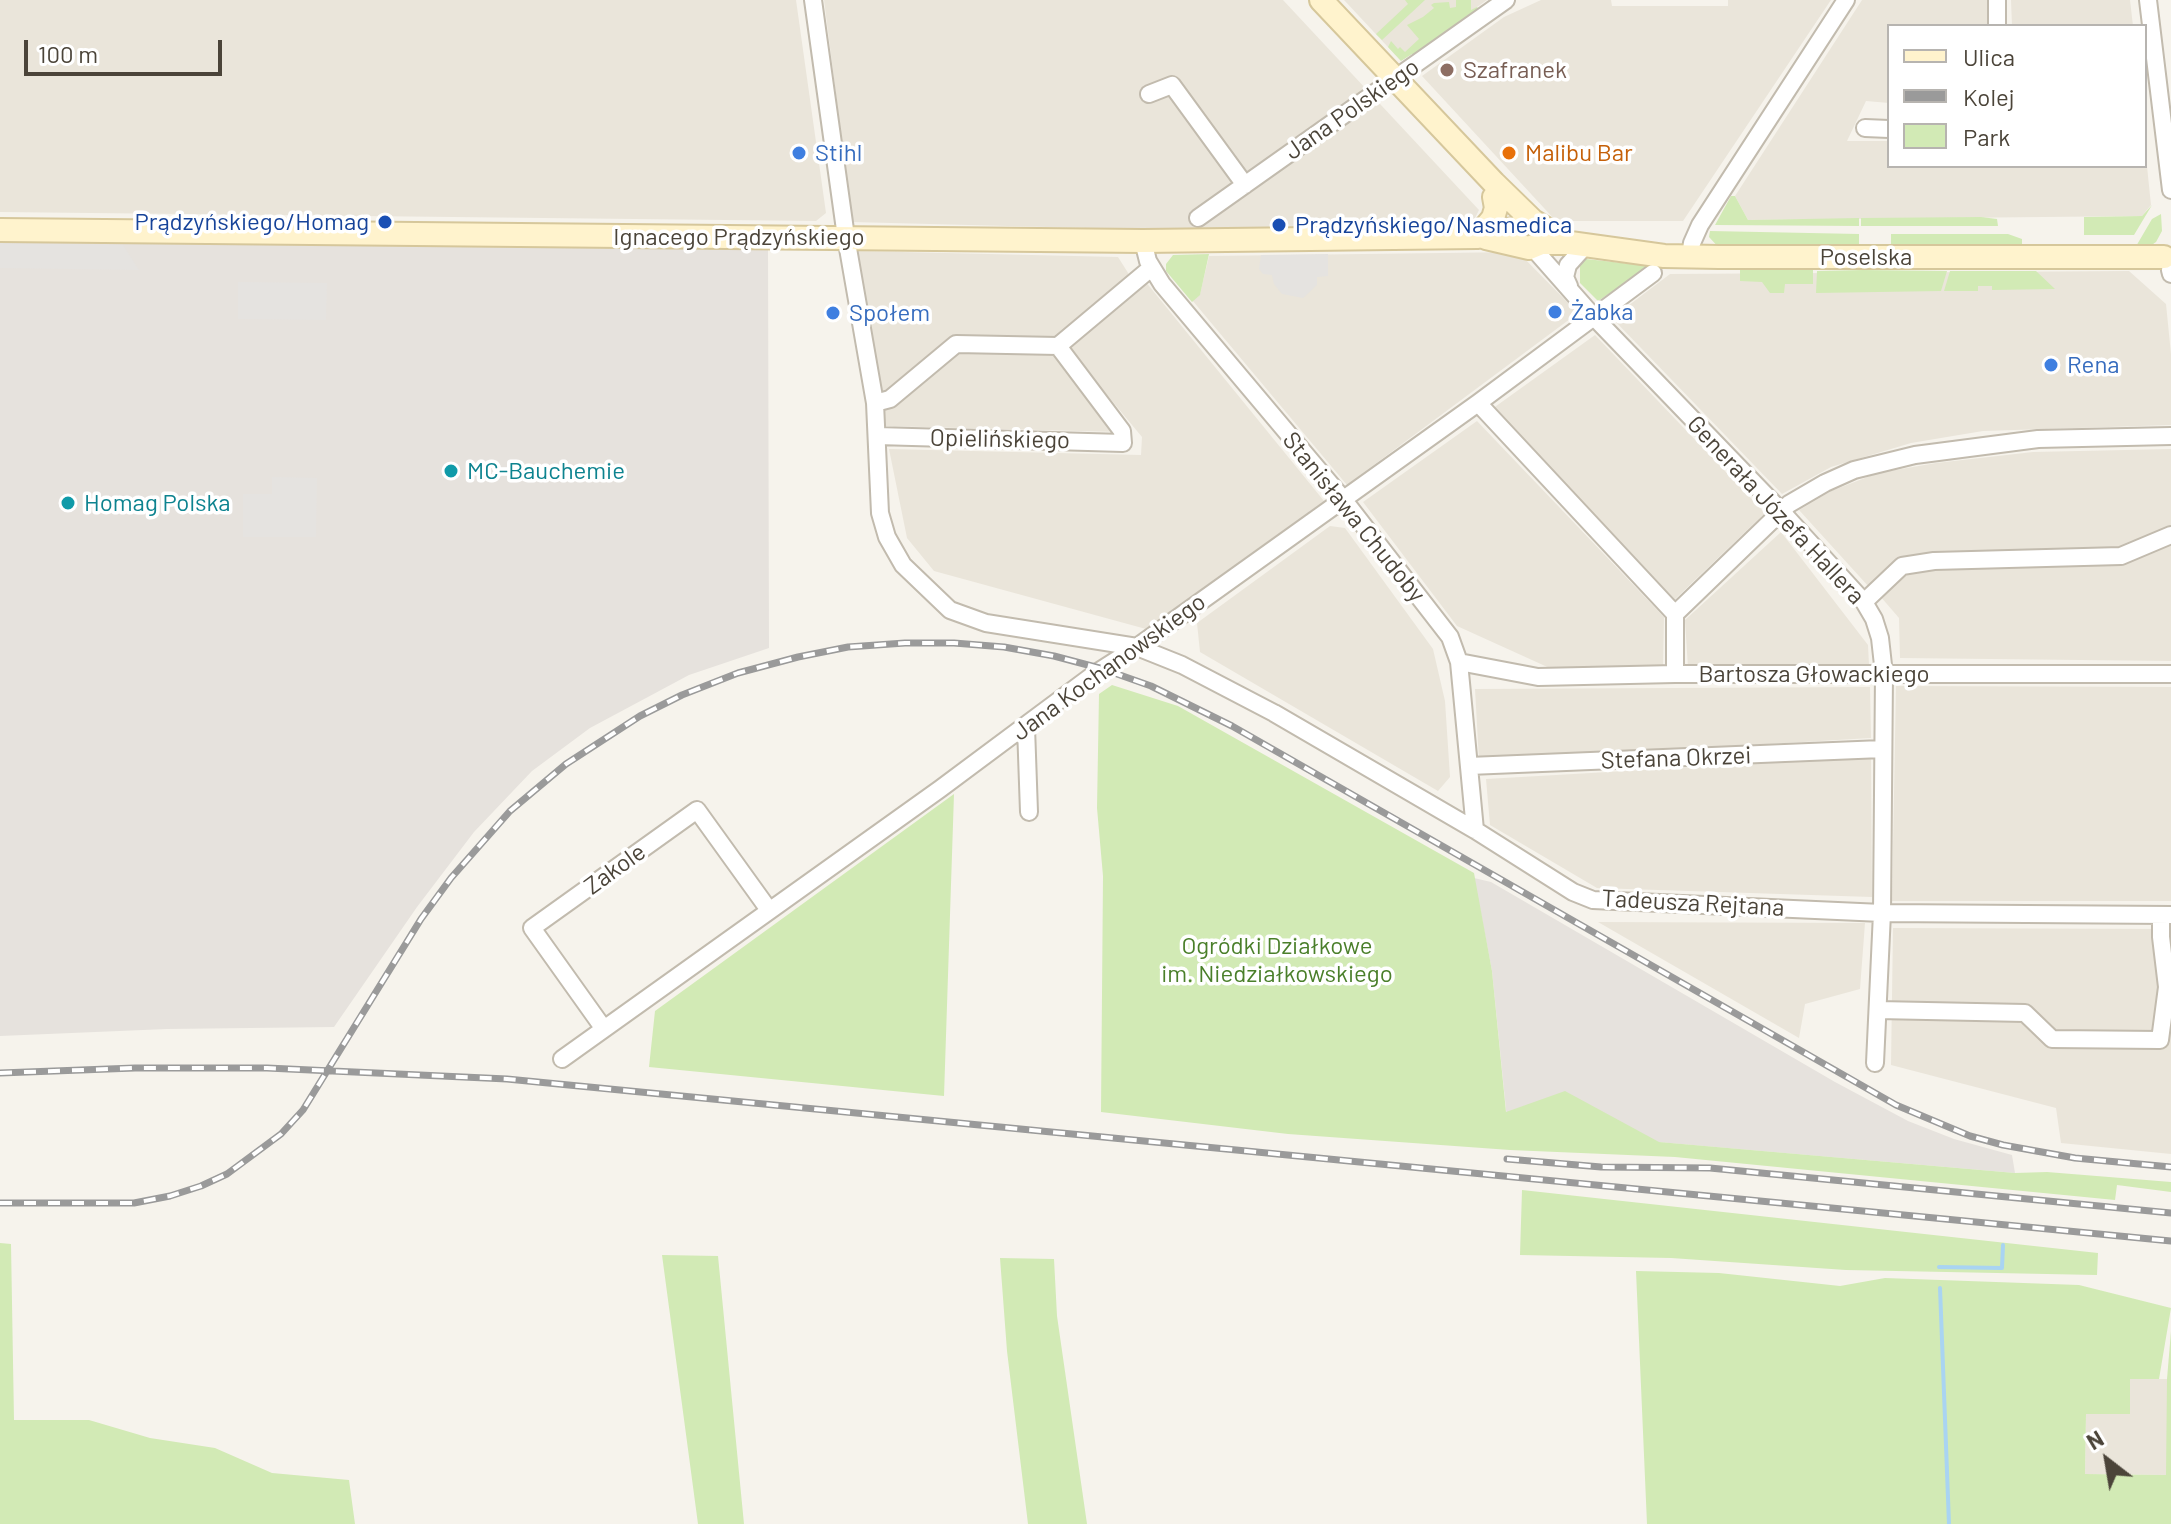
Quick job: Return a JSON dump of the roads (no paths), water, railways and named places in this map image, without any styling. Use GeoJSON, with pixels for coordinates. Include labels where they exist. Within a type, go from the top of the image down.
{"type":"FeatureCollection","features":[{"type":"Feature","properties":{"kind":"street","name":"Tadeusza Rejtana"},"geometry":{"type":"LineString","coordinates":[[813,0],[846,237],[875,403],[880,513],[887,537],[903,565],[950,610],[986,623],[1137,647],[1182,665],[1274,713],[1475,830],[1573,892],[1593,900],[1882,913],[2166,915]]}},
{"type":"Feature","properties":{"kind":"street","name":"Generała Józefa Hallera"},"geometry":{"type":"LineString","coordinates":[[1307,0],[1391,81],[1529,234],[1593,316],[1864,602],[1880,638],[1884,674],[1882,913],[1875,1063]]}},
{"type":"Feature","properties":{"kind":"street","name":"Generała Józefa Hallera"},"geometry":{"type":"LineString","coordinates":[[1321,0],[1529,234]]}},
{"type":"Feature","properties":{"kind":"street","name":"Jana Polskiego"},"geometry":{"type":"LineString","coordinates":[[1198,218],[1506,0]]}},
{"type":"Feature","properties":{"kind":"street"},"geometry":{"type":"LineString","coordinates":[[1690,256],[1700,225],[1846,0]]}},
{"type":"Feature","properties":{"kind":"street"},"geometry":{"type":"LineString","coordinates":[[1997,0],[1997,24]]}},
{"type":"Feature","properties":{"kind":"street"},"geometry":{"type":"LineString","coordinates":[[2148,0],[2171,190]]}},
{"type":"Feature","properties":{"kind":"street"},"geometry":{"type":"LineString","coordinates":[[1149,94],[1172,85],[1245,185]]}},
{"type":"Feature","properties":{"kind":"street"},"geometry":{"type":"LineString","coordinates":[[1865,128],[1887,129]]}},
{"type":"Feature","properties":{"kind":"street"},"geometry":{"type":"LineString","coordinates":[[1477,237],[1493,218],[1496,208],[1494,197]]}},
{"type":"Feature","properties":{"kind":"street","name":"Ignacego Prądzyńskiego"},"geometry":{"type":"LineString","coordinates":[[0,230],[1143,241],[1529,234]]}},
{"type":"Feature","properties":{"kind":"street","name":"Poselska"},"geometry":{"type":"LineString","coordinates":[[1529,234],[1664,256],[2169,263]]}},
{"type":"Feature","properties":{"kind":"street","name":"Stanisława Chudoby"},"geometry":{"type":"LineString","coordinates":[[1143,241],[1151,268],[1343,499],[1450,637],[1459,662],[1475,830]]}},
{"type":"Feature","properties":{"kind":"street"},"geometry":{"type":"LineString","coordinates":[[1569,288],[1565,277],[1578,244]]}},
{"type":"Feature","properties":{"kind":"street"},"geometry":{"type":"LineString","coordinates":[[875,403],[890,399],[956,344],[1058,346],[1151,268]]}},
{"type":"Feature","properties":{"kind":"street","name":"Jana Kochanowskiego"},"geometry":{"type":"LineString","coordinates":[[562,1059],[1026,727],[1093,675],[1137,647],[1478,403],[1653,273]]}},
{"type":"Feature","properties":{"kind":"street","name":"Opielińskiego"},"geometry":{"type":"LineString","coordinates":[[877,436],[1123,443],[1122,431],[1058,346]]}},
{"type":"Feature","properties":{"kind":"street"},"geometry":{"type":"LineString","coordinates":[[1478,403],[1675,614],[1675,674]]}},
{"type":"Feature","properties":{"kind":"street"},"geometry":{"type":"LineString","coordinates":[[1675,614],[1781,511],[1801,496],[1854,470],[1915,455],[2038,439],[2171,436]]}},
{"type":"Feature","properties":{"kind":"street"},"geometry":{"type":"LineString","coordinates":[[1864,602],[1902,566],[1934,561],[2121,556],[2171,535]]}},
{"type":"Feature","properties":{"kind":"street","name":"Bartosza Głowackiego"},"geometry":{"type":"LineString","coordinates":[[1459,662],[1538,677],[2171,674]]}},
{"type":"Feature","properties":{"kind":"street"},"geometry":{"type":"LineString","coordinates":[[1026,727],[1029,812]]}},
{"type":"Feature","properties":{"kind":"street","name":"Stefana Okrzei"},"geometry":{"type":"LineString","coordinates":[[1469,766],[1882,749]]}},
{"type":"Feature","properties":{"kind":"street","name":"Zakole"},"geometry":{"type":"LineString","coordinates":[[604,1029],[532,928],[697,810],[769,910]]}},
{"type":"Feature","properties":{"kind":"street"},"geometry":{"type":"LineString","coordinates":[[1878,1010],[2025,1013],[2052,1039],[2160,1040],[2167,987],[2161,937],[2166,915]]}},
{"type":"Feature","properties":{"kind":"waterway"},"geometry":{"type":"LineString","coordinates":[[1939,1267],[2002,1268],[2003,1245]]}},
{"type":"Feature","properties":{"kind":"waterway"},"geometry":{"type":"LineString","coordinates":[[1940,1288],[1949,1524]]}},
{"type":"Feature","properties":{"kind":"railway"},"geometry":{"type":"LineString","coordinates":[[0,1203],[134,1203],[170,1196],[227,1174],[281,1134],[303,1110],[421,919],[451,878],[510,811],[566,764],[640,716],[738,673],[848,647],[905,643],[1004,647],[1054,656],[1151,686],[1232,726],[1896,1105],[1970,1136],[2003,1145],[2075,1158],[2171,1167]]}},
{"type":"Feature","properties":{"kind":"railway"},"geometry":{"type":"LineString","coordinates":[[0,1073],[135,1068],[267,1068],[507,1079],[2171,1241]]}},
{"type":"Feature","properties":{"kind":"railway"},"geometry":{"type":"LineString","coordinates":[[1507,1159],[1601,1167],[1710,1168],[2171,1213]]}},
{"type":"Feature","properties":{"kind":"place","name":"Szafranek"},"geometry":{"type":"Point","coordinates":[1447,70]}},
{"type":"Feature","properties":{"kind":"place","name":"Stihl"},"geometry":{"type":"Point","coordinates":[799,153]}},
{"type":"Feature","properties":{"kind":"place","name":"Malibu Bar"},"geometry":{"type":"Point","coordinates":[1509,153]}},
{"type":"Feature","properties":{"kind":"place","name":"Prądzyńskiego/Homag"},"geometry":{"type":"Point","coordinates":[385,222]}},
{"type":"Feature","properties":{"kind":"place","name":"Prądzyńskiego/Nasmedica"},"geometry":{"type":"Point","coordinates":[1279,225]}},
{"type":"Feature","properties":{"kind":"place","name":"Żabka"},"geometry":{"type":"Point","coordinates":[1555,312]}},
{"type":"Feature","properties":{"kind":"place","name":"Społem"},"geometry":{"type":"Point","coordinates":[833,313]}},
{"type":"Feature","properties":{"kind":"place","name":"Rena"},"geometry":{"type":"Point","coordinates":[2051,365]}},
{"type":"Feature","properties":{"kind":"place","name":"MC-Bauchemie"},"geometry":{"type":"Point","coordinates":[451,471]}},
{"type":"Feature","properties":{"kind":"place","name":"Homag Polska"},"geometry":{"type":"Point","coordinates":[68,503]}},
{"type":"Feature","properties":{"kind":"park label","name":"Ogródki Działkowe im. Niedziałkowskiego"},"geometry":{"type":"Point","coordinates":[1277,960]}}]}
